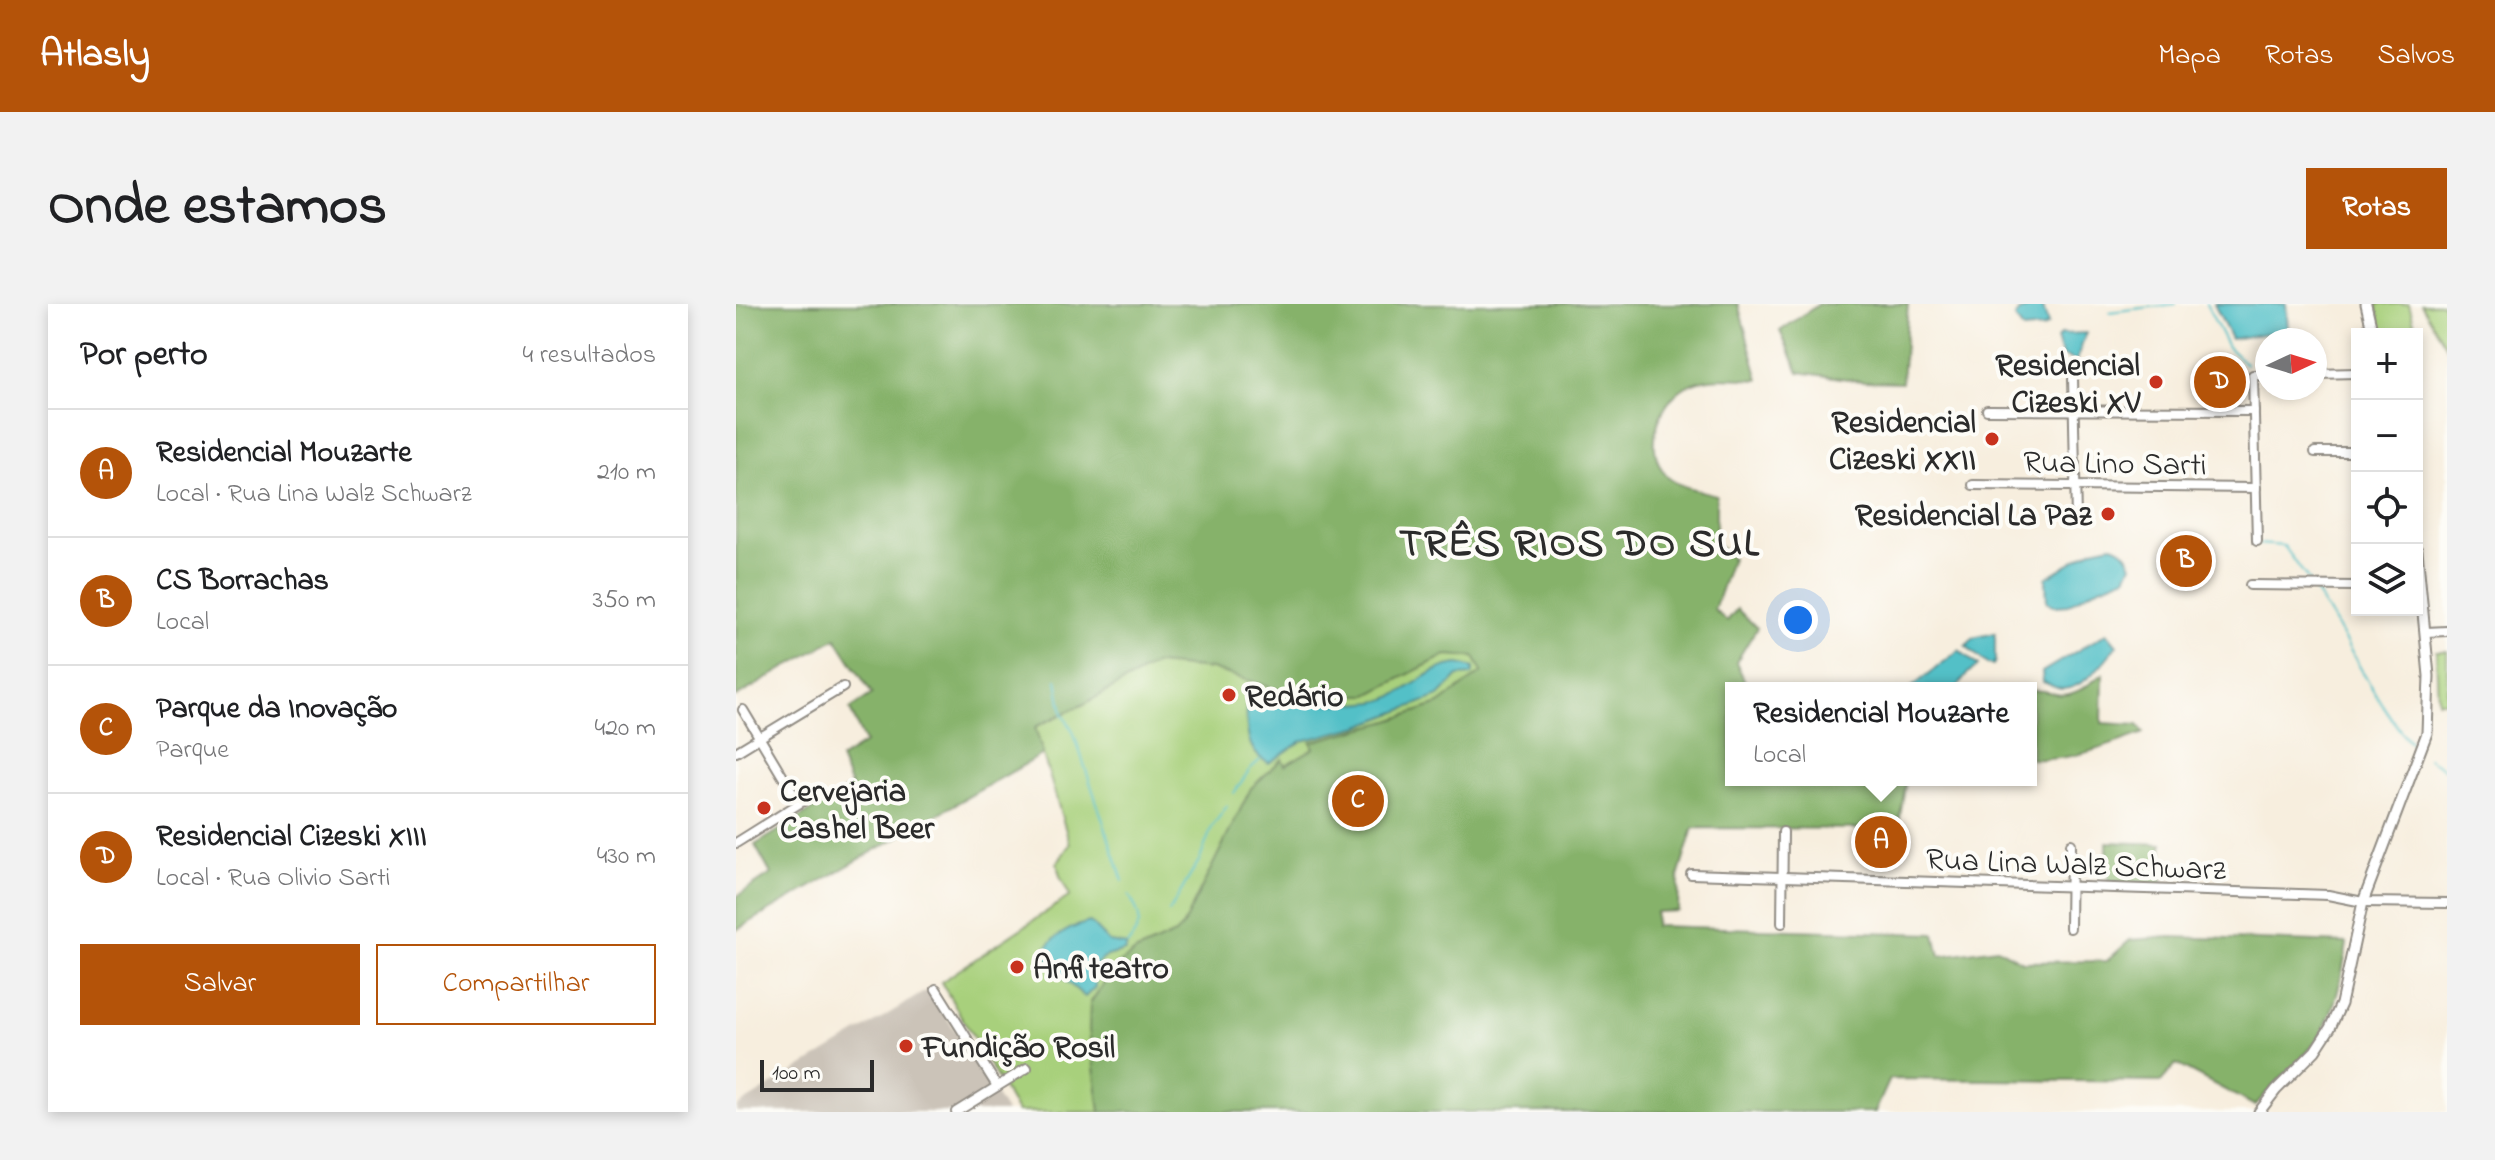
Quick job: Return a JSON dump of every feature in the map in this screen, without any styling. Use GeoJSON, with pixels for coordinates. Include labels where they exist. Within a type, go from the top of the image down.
{"type":"FeatureCollection","features":[{"type":"Feature","properties":{"kind":"street"},"geometry":{"type":"LineString","coordinates":[[2366,304],[2372,328]]}},
{"type":"Feature","properties":{"kind":"street"},"geometry":{"type":"LineString","coordinates":[[2327,374],[2351,373]]}},
{"type":"Feature","properties":{"kind":"street"},"geometry":{"type":"LineString","coordinates":[[2255,375],[2257,541]]}},
{"type":"Feature","properties":{"kind":"street"},"geometry":{"type":"LineString","coordinates":[[2073,377],[2076,519]]}},
{"type":"Feature","properties":{"kind":"street"},"geometry":{"type":"LineString","coordinates":[[1987,410],[2254,411]]}},
{"type":"Feature","properties":{"kind":"street"},"geometry":{"type":"LineString","coordinates":[[2315,452],[2351,452]]}},
{"type":"Feature","properties":{"kind":"street","name":"Rua Lino Sarti"},"geometry":{"type":"LineString","coordinates":[[1973,485],[2256,488]]}},
{"type":"Feature","properties":{"kind":"street"},"geometry":{"type":"LineString","coordinates":[[2250,585],[2351,586]]}},
{"type":"Feature","properties":{"kind":"street"},"geometry":{"type":"LineString","coordinates":[[2259,1112],[2315,1051],[2341,1004],[2363,902],[2427,733],[2430,705],[2423,613]]}},
{"type":"Feature","properties":{"kind":"street"},"geometry":{"type":"LineString","coordinates":[[2426,632],[2447,631]]}},
{"type":"Feature","properties":{"kind":"street"},"geometry":{"type":"LineString","coordinates":[[736,752],[843,687]]}},
{"type":"Feature","properties":{"kind":"street"},"geometry":{"type":"LineString","coordinates":[[743,710],[798,802]]}},
{"type":"Feature","properties":{"kind":"street"},"geometry":{"type":"LineString","coordinates":[[736,843],[819,791]]}},
{"type":"Feature","properties":{"kind":"street"},"geometry":{"type":"LineString","coordinates":[[1782,923],[1783,832]]}},
{"type":"Feature","properties":{"kind":"street"},"geometry":{"type":"LineString","coordinates":[[2070,928],[2071,844]]}},
{"type":"Feature","properties":{"kind":"street","name":"Rua Lina Walz Schwarz"},"geometry":{"type":"LineString","coordinates":[[1691,874],[2328,895],[2363,902],[2447,903]]}},
{"type":"Feature","properties":{"kind":"street"},"geometry":{"type":"LineString","coordinates":[[936,989],[997,1086]]}},
{"type":"Feature","properties":{"kind":"street"},"geometry":{"type":"LineString","coordinates":[[956,1112],[1027,1068]]}},
{"type":"Feature","properties":{"kind":"shaded area"},"geometry":{"type":"Polygon","coordinates":[[[929,989],[1006,1112],[736,1112],[736,1107],[929,989]]]}},
{"type":"Feature","properties":{"kind":"green space"},"geometry":{"type":"Polygon","coordinates":[[[736,304],[1738,304],[1759,380],[1711,379],[1685,387],[1661,415],[1655,439],[1659,463],[1669,478],[1681,485],[1716,495],[1716,544],[1732,558],[1714,610],[1727,621],[1737,609],[1757,628],[1736,662],[1745,682],[1725,682],[1725,786],[1905,786],[1898,829],[1693,828],[1679,874],[1678,911],[1656,912],[1655,926],[1935,934],[1940,956],[1997,948],[2023,962],[2107,961],[2130,940],[2170,937],[2347,943],[2340,984],[2326,1024],[2311,1048],[2255,1106],[2176,1064],[2161,1082],[1890,1079],[1875,1112],[1100,1112],[1089,1030],[1090,1003],[1118,964],[1137,951],[1175,934],[1182,927],[1251,788],[1282,759],[1285,765],[1314,748],[1311,742],[1439,704],[1482,672],[1474,657],[1446,655],[1368,695],[1296,695],[1211,669],[1156,664],[1035,727],[1043,754],[736,930],[736,897],[771,874],[755,845],[851,786],[840,759],[865,743],[850,709],[872,694],[836,638],[736,697],[736,304]]]}},
{"type":"Feature","properties":{"kind":"green space"},"geometry":{"type":"Polygon","coordinates":[[[1819,304],[1908,304],[1902,382],[1862,381],[1799,372],[1780,331],[1819,304]]]}},
{"type":"Feature","properties":{"kind":"green space"},"geometry":{"type":"Polygon","coordinates":[[[2376,304],[2409,304],[2415,328],[2382,328],[2376,304]]]}},
{"type":"Feature","properties":{"kind":"green space"},"geometry":{"type":"Polygon","coordinates":[[[2421,304],[2442,304],[2447,312],[2447,347],[2421,304]]]}},
{"type":"Feature","properties":{"kind":"green space"},"geometry":{"type":"Polygon","coordinates":[[[1669,488],[1186,1112],[1017,1112],[941,982],[1070,896],[1057,863],[1070,844],[1035,728],[1107,588],[1669,488]]]}},
{"type":"Feature","properties":{"kind":"green space"},"geometry":{"type":"Polygon","coordinates":[[[2436,651],[2447,651],[2447,701],[2438,701],[2436,651]]]}},
{"type":"Feature","properties":{"kind":"green space"},"geometry":{"type":"Polygon","coordinates":[[[2103,674],[2102,723],[2138,725],[2144,733],[2074,756],[2037,759],[2037,691],[2063,695],[2081,689],[2103,674]]]}},
{"type":"Feature","properties":{"kind":"green space"},"geometry":{"type":"Polygon","coordinates":[[[2107,842],[2162,844],[2162,886],[2108,883],[2107,842]]]}},
{"type":"Feature","properties":{"kind":"water"},"geometry":{"type":"Polygon","coordinates":[[[2042,304],[2048,324],[2043,328],[2023,330],[2015,318],[2020,311],[2042,304]]]}},
{"type":"Feature","properties":{"kind":"water"},"geometry":{"type":"Polygon","coordinates":[[[2214,304],[2286,304],[2288,328],[2255,328],[2255,335],[2231,339],[2214,304]]]}},
{"type":"Feature","properties":{"kind":"water"},"geometry":{"type":"Polygon","coordinates":[[[2086,333],[2076,361],[2062,355],[2057,338],[2061,334],[2086,333]]]}},
{"type":"Feature","properties":{"kind":"water"},"geometry":{"type":"Polygon","coordinates":[[[2112,545],[2127,555],[2132,565],[2126,577],[2091,591],[2068,605],[2055,606],[2047,602],[2046,578],[2093,549],[2112,545]]]}},
{"type":"Feature","properties":{"kind":"water"},"geometry":{"type":"Polygon","coordinates":[[[1995,633],[1993,665],[1987,664],[1966,646],[1973,638],[1995,633]]]}},
{"type":"Feature","properties":{"kind":"water"},"geometry":{"type":"Polygon","coordinates":[[[2107,633],[2117,645],[2086,679],[2062,689],[2043,682],[2042,672],[2107,633]]]}},
{"type":"Feature","properties":{"kind":"water"},"geometry":{"type":"Polygon","coordinates":[[[1959,650],[1978,666],[1961,682],[1919,682],[1959,650]]]}},
{"type":"Feature","properties":{"kind":"water"},"geometry":{"type":"Polygon","coordinates":[[[1459,664],[1474,668],[1472,675],[1458,676],[1439,696],[1360,726],[1302,741],[1269,763],[1255,752],[1251,744],[1246,698],[1253,695],[1267,693],[1328,703],[1375,702],[1397,694],[1437,670],[1459,664]]]}},
{"type":"Feature","properties":{"kind":"water"},"geometry":{"type":"Polygon","coordinates":[[[1090,922],[1109,942],[1127,945],[1125,951],[1107,956],[1095,965],[1095,987],[1085,997],[1057,973],[1044,952],[1063,932],[1090,922]]]}},
{"type":"Feature","properties":{"kind":"waterway"},"geometry":{"type":"LineString","coordinates":[[2109,312],[2176,304]]}},
{"type":"Feature","properties":{"kind":"waterway"},"geometry":{"type":"LineString","coordinates":[[2206,304],[2228,347],[2246,364]]}},
{"type":"Feature","properties":{"kind":"waterway"},"geometry":{"type":"LineString","coordinates":[[2258,544],[2284,546],[2309,581]]}},
{"type":"Feature","properties":{"kind":"waterway"},"geometry":{"type":"LineString","coordinates":[[2314,590],[2374,692],[2416,749]]}},
{"type":"Feature","properties":{"kind":"waterway"},"geometry":{"type":"LineString","coordinates":[[1057,680],[1063,714],[1073,731],[1123,881]]}},
{"type":"Feature","properties":{"kind":"waterway"},"geometry":{"type":"LineString","coordinates":[[2428,759],[2447,770]]}},
{"type":"Feature","properties":{"kind":"waterway"},"geometry":{"type":"LineString","coordinates":[[1234,793],[1260,760]]}},
{"type":"Feature","properties":{"kind":"waterway"},"geometry":{"type":"LineString","coordinates":[[1169,912],[1200,859],[1212,827],[1227,806]]}},
{"type":"Feature","properties":{"kind":"waterway"},"geometry":{"type":"LineString","coordinates":[[1127,945],[1139,926],[1137,909],[1129,895]]}},
{"type":"Feature","properties":{"kind":"place","name":"Residencial Cizeski XV"},"geometry":{"type":"Point","coordinates":[2156,382]}},
{"type":"Feature","properties":{"kind":"place","name":"Residencial Cizeski XIII"},"geometry":{"type":"Point","coordinates":[2220,382]}},
{"type":"Feature","properties":{"kind":"place","name":"Residencial Cizeski XXII"},"geometry":{"type":"Point","coordinates":[1992,439]}},
{"type":"Feature","properties":{"kind":"place","name":"Residencial La Paz"},"geometry":{"type":"Point","coordinates":[2108,514]}},
{"type":"Feature","properties":{"kind":"place","name":"CS Borrachas"},"geometry":{"type":"Point","coordinates":[2186,561]}},
{"type":"Feature","properties":{"kind":"place","name":"Redário"},"geometry":{"type":"Point","coordinates":[1229,695]}},
{"type":"Feature","properties":{"kind":"place","name":"Parque da Inovação"},"geometry":{"type":"Point","coordinates":[1358,801]}},
{"type":"Feature","properties":{"kind":"place","name":"Cervejaria Cashel Beer"},"geometry":{"type":"Point","coordinates":[764,808]}},
{"type":"Feature","properties":{"kind":"place","name":"Residencial Mouzarte"},"geometry":{"type":"Point","coordinates":[1881,842]}},
{"type":"Feature","properties":{"kind":"place","name":"Anfiteatro"},"geometry":{"type":"Point","coordinates":[1017,967]}},
{"type":"Feature","properties":{"kind":"place","name":"Fundição Rosil"},"geometry":{"type":"Point","coordinates":[906,1046]}},
{"type":"Feature","properties":{"kind":"district","name":"TRÊS RIOS DO SUL"},"geometry":{"type":"Point","coordinates":[1580,541]}}]}
